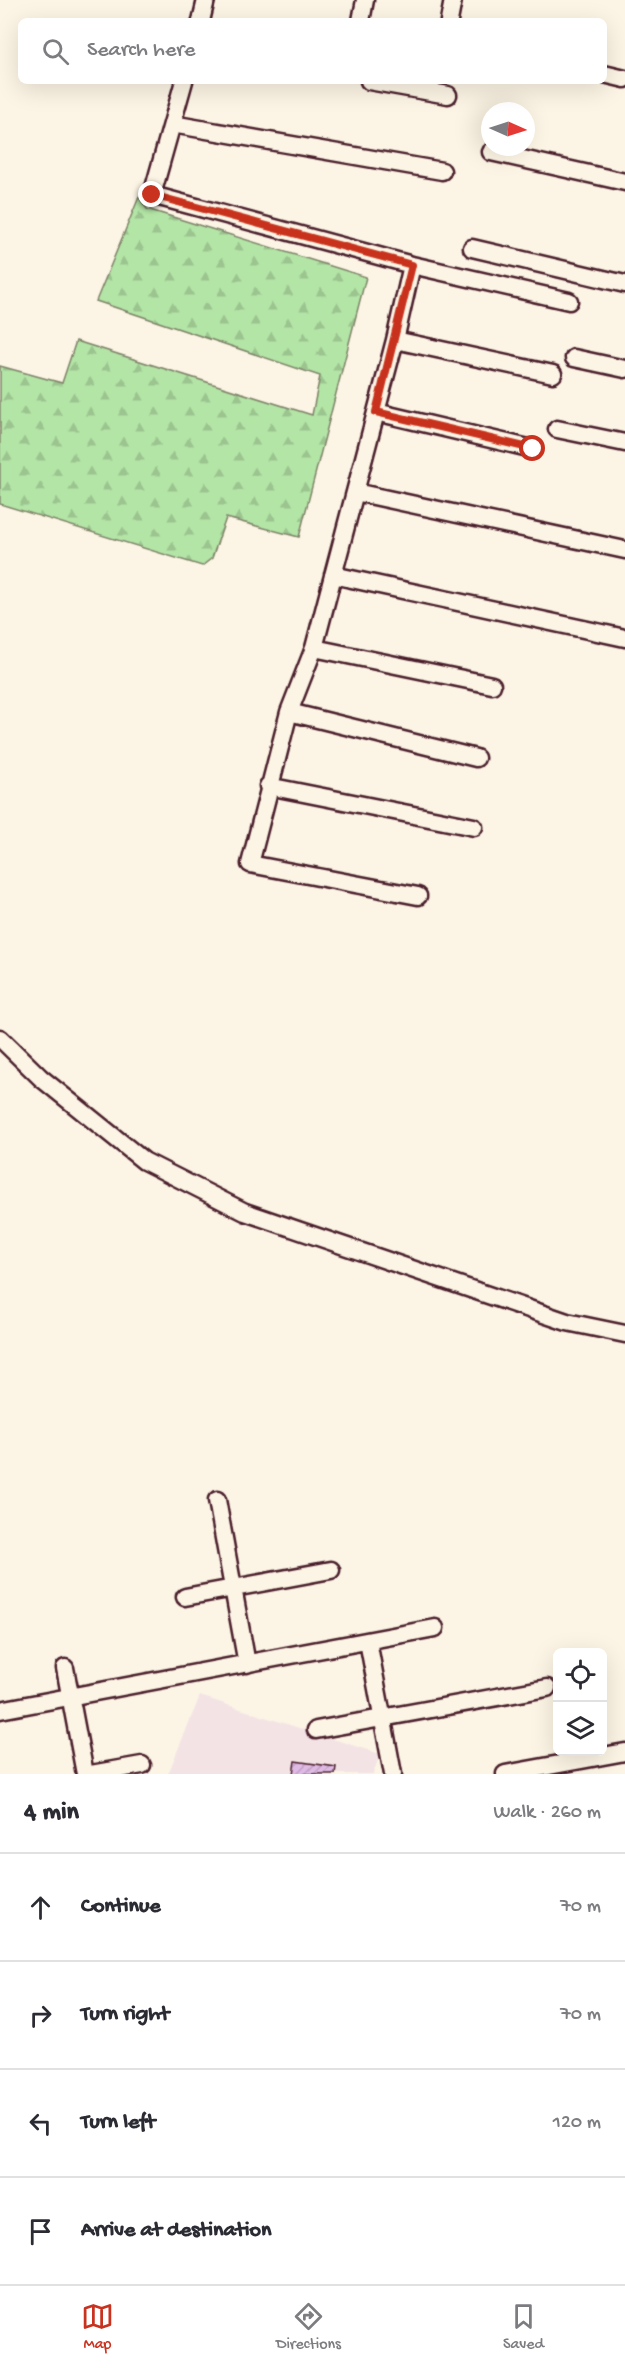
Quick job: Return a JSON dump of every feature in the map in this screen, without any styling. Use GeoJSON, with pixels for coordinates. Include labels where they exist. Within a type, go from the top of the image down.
{"type":"FeatureCollection","features":[{"type":"Feature","properties":{"kind":"street"},"geometry":{"type":"LineString","coordinates":[[202,18],[206,0]]}},
{"type":"Feature","properties":{"kind":"street"},"geometry":{"type":"LineString","coordinates":[[362,18],[365,0]]}},
{"type":"Feature","properties":{"kind":"street"},"geometry":{"type":"LineString","coordinates":[[450,18],[453,0]]}},
{"type":"Feature","properties":{"kind":"street"},"geometry":{"type":"LineString","coordinates":[[607,75],[625,79]]}},
{"type":"Feature","properties":{"kind":"street"},"geometry":{"type":"LineString","coordinates":[[183,84],[152,195],[412,265],[569,301]]}},
{"type":"Feature","properties":{"kind":"street"},"geometry":{"type":"LineString","coordinates":[[393,84],[440,90]]}},
{"type":"Feature","properties":{"kind":"street"},"geometry":{"type":"LineString","coordinates":[[171,124],[442,171]]}},
{"type":"Feature","properties":{"kind":"street"},"geometry":{"type":"LineString","coordinates":[[509,156],[625,182]]}},
{"type":"Feature","properties":{"kind":"street"},"geometry":{"type":"LineString","coordinates":[[472,248],[625,284]]}},
{"type":"Feature","properties":{"kind":"street"},"geometry":{"type":"LineString","coordinates":[[412,265],[395,340],[314,648],[289,712],[268,786],[250,864],[418,897]]}},
{"type":"Feature","properties":{"kind":"street"},"geometry":{"type":"LineString","coordinates":[[395,340],[553,374]]}},
{"type":"Feature","properties":{"kind":"street"},"geometry":{"type":"LineString","coordinates":[[574,358],[625,369]]}},
{"type":"Feature","properties":{"kind":"street"},"geometry":{"type":"LineString","coordinates":[[376,412],[533,449]]}},
{"type":"Feature","properties":{"kind":"street"},"geometry":{"type":"LineString","coordinates":[[557,429],[625,443]]}},
{"type":"Feature","properties":{"kind":"street"},"geometry":{"type":"LineString","coordinates":[[355,492],[625,550]]}},
{"type":"Feature","properties":{"kind":"street"},"geometry":{"type":"LineString","coordinates":[[333,575],[625,638]]}},
{"type":"Feature","properties":{"kind":"street"},"geometry":{"type":"LineString","coordinates":[[314,648],[492,685]]}},
{"type":"Feature","properties":{"kind":"street"},"geometry":{"type":"LineString","coordinates":[[289,712],[476,758]]}},
{"type":"Feature","properties":{"kind":"street"},"geometry":{"type":"LineString","coordinates":[[268,786],[474,827]]}},
{"type":"Feature","properties":{"kind":"street"},"geometry":{"type":"LineString","coordinates":[[0,1038],[41,1078],[144,1161],[245,1212],[567,1322],[625,1334]]}},
{"type":"Feature","properties":{"kind":"street"},"geometry":{"type":"LineString","coordinates":[[217,1500],[247,1664]]}},
{"type":"Feature","properties":{"kind":"street"},"geometry":{"type":"LineString","coordinates":[[185,1597],[331,1570]]}},
{"type":"Feature","properties":{"kind":"street"},"geometry":{"type":"LineString","coordinates":[[0,1710],[435,1628]]}},
{"type":"Feature","properties":{"kind":"street"},"geometry":{"type":"LineString","coordinates":[[368,1641],[393,1774]]}},
{"type":"Feature","properties":{"kind":"street"},"geometry":{"type":"LineString","coordinates":[[65,1668],[85,1774]]}},
{"type":"Feature","properties":{"kind":"street"},"geometry":{"type":"LineString","coordinates":[[316,1730],[547,1688]]}},
{"type":"Feature","properties":{"kind":"street"},"geometry":{"type":"LineString","coordinates":[[505,1774],[625,1752]]}},
{"type":"Feature","properties":{"kind":"street"},"geometry":{"type":"LineString","coordinates":[[91,1774],[142,1765]]}},
{"type":"Feature","properties":{"kind":"shaded area"},"geometry":{"type":"Polygon","coordinates":[[[200,1696],[380,1754],[373,1774],[168,1774],[200,1696]]]}},
{"type":"Feature","properties":{"kind":"green space"},"geometry":{"type":"Polygon","coordinates":[[[139,197],[147,209],[366,277],[299,537],[226,518],[212,558],[202,566],[0,504],[0,366],[62,383],[76,341],[312,415],[320,376],[96,301],[139,197]]]}},
{"type":"Feature","properties":{"kind":"building"},"geometry":{"type":"Polygon","coordinates":[[[295,1761],[336,1767],[335,1774],[293,1774],[295,1761]]]}},
{"type":"Feature","properties":{"kind":"route"},"geometry":{"type":"LineString","coordinates":[[152,195],[412,265],[376,412],[533,449]]}}]}
